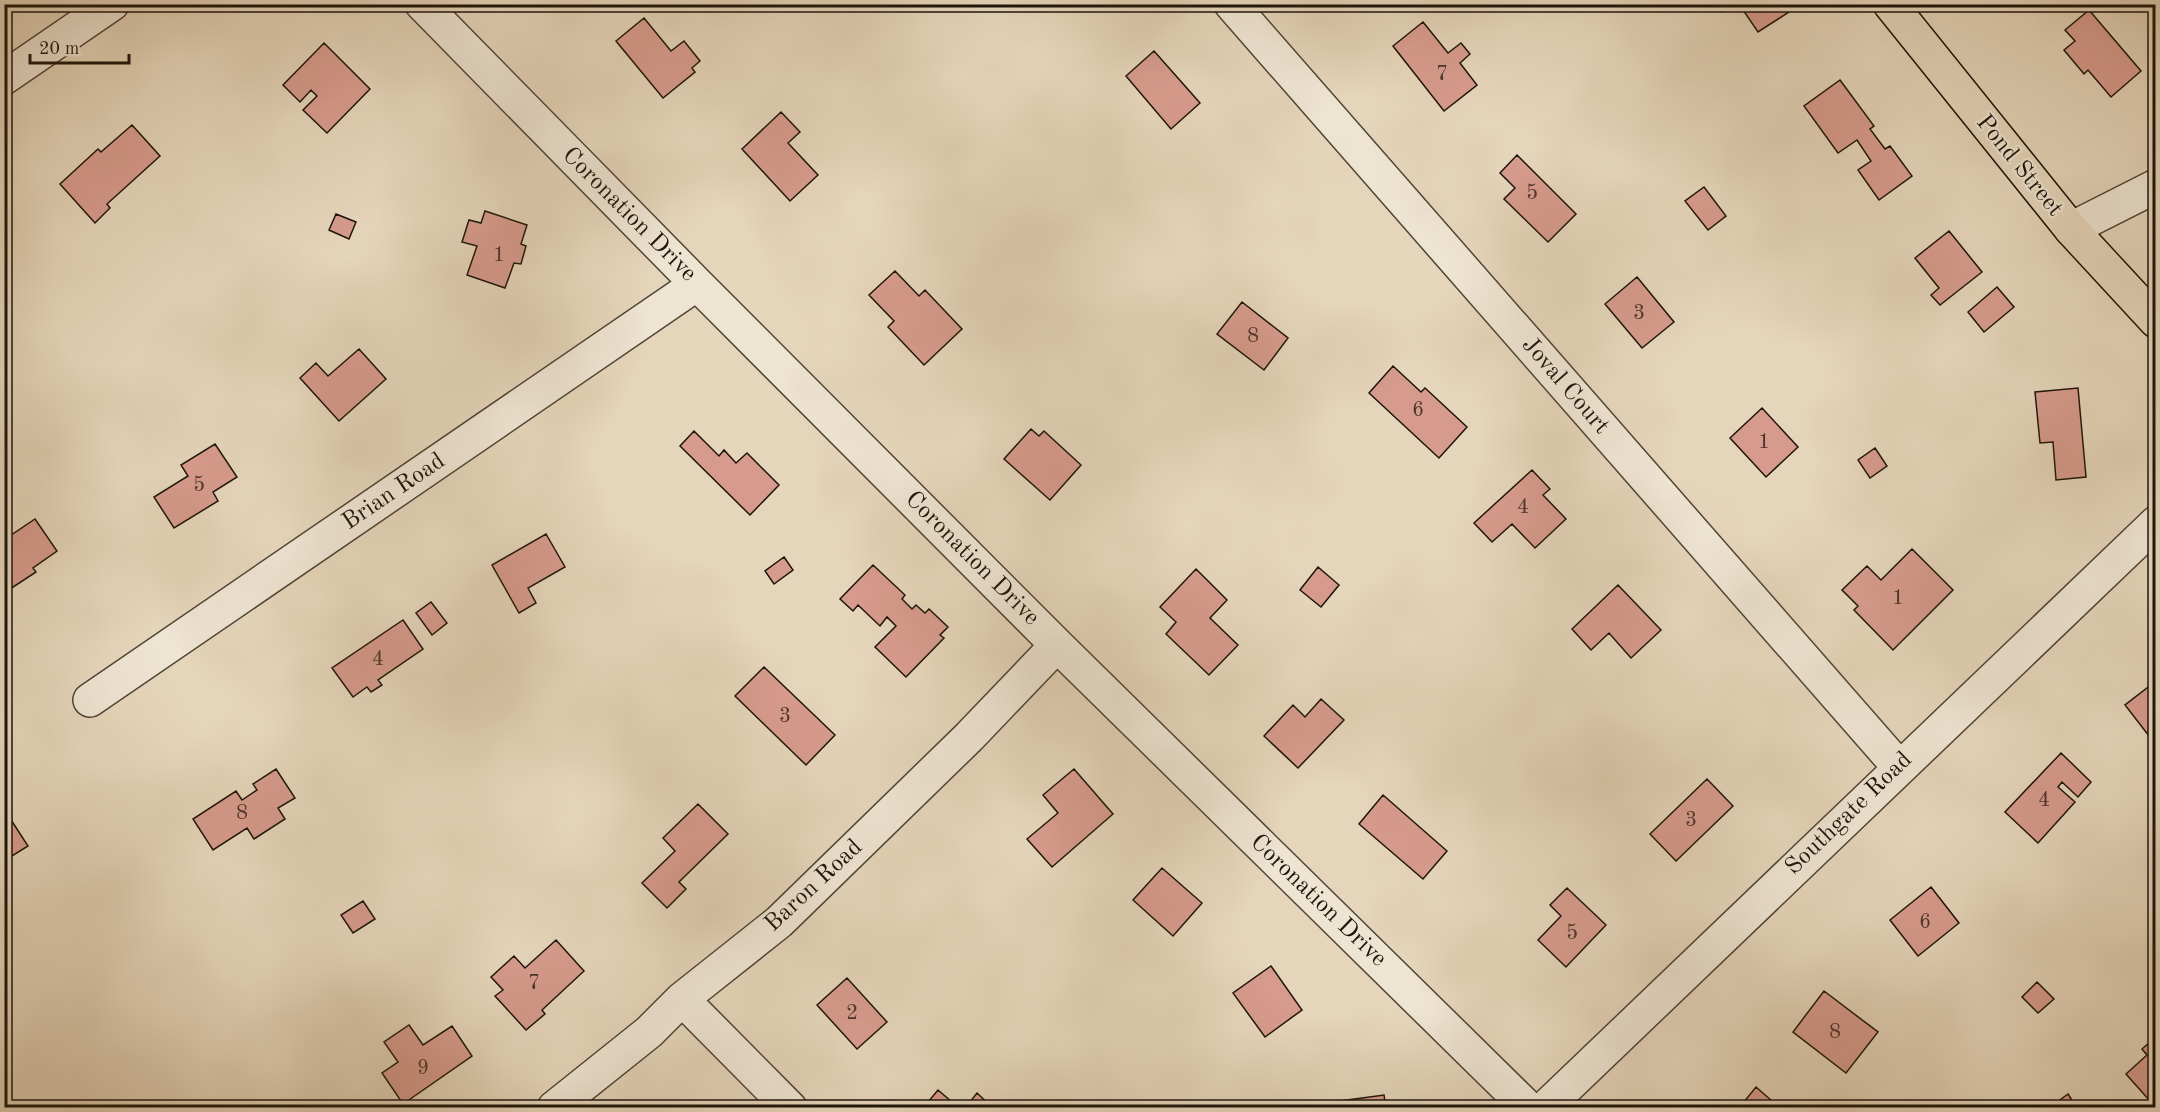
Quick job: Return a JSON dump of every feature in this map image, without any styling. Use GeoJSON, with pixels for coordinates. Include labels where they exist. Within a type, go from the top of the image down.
{"type":"FeatureCollection","features":[{"type":"Feature","properties":{"kind":"main road","name":"Pond Street"},"geometry":{"type":"LineString","coordinates":[[1890,4],[2070,229],[2156,321]]}},
{"type":"Feature","properties":{"kind":"street"},"geometry":{"type":"LineString","coordinates":[[4,78],[112,4]]}},
{"type":"Feature","properties":{"kind":"street","name":"Coronation Drive"},"geometry":{"type":"LineString","coordinates":[[422,4],[697,284],[1058,645],[1528,1107]]}},
{"type":"Feature","properties":{"kind":"street","name":"Joval Court"},"geometry":{"type":"LineString","coordinates":[[1232,4],[1899,767]]}},
{"type":"Feature","properties":{"kind":"street"},"geometry":{"type":"LineString","coordinates":[[2070,229],[2156,186]]}},
{"type":"Feature","properties":{"kind":"street","name":"Brian Road"},"geometry":{"type":"LineString","coordinates":[[90,700],[697,284]]}},
{"type":"Feature","properties":{"kind":"street","name":"Southgate Road"},"geometry":{"type":"LineString","coordinates":[[1545,1107],[2156,523]]}},
{"type":"Feature","properties":{"kind":"street","name":"Baron Road"},"geometry":{"type":"LineString","coordinates":[[554,1107],[649,1032],[682,999],[779,922],[969,737],[1058,645]]}},
{"type":"Feature","properties":{"kind":"street"},"geometry":{"type":"LineString","coordinates":[[682,999],[790,1107]]}},
{"type":"Feature","properties":{"kind":"building"},"geometry":{"type":"Polygon","coordinates":[[[1717,4],[1734,4],[1722,12],[1717,4]]]}},
{"type":"Feature","properties":{"kind":"building"},"geometry":{"type":"Polygon","coordinates":[[[1739,4],[1788,4],[1792,10],[1758,32],[1739,4]]]}},
{"type":"Feature","properties":{"kind":"building"},"geometry":{"type":"Polygon","coordinates":[[[2089,10],[2141,71],[2111,97],[2088,70],[2084,74],[2064,50],[2075,41],[2065,30],[2089,10]]]}},
{"type":"Feature","properties":{"kind":"building"},"geometry":{"type":"Polygon","coordinates":[[[644,18],[671,51],[684,41],[700,61],[692,68],[695,72],[663,98],[616,41],[644,18]]]}},
{"type":"Feature","properties":{"kind":"building"},"geometry":{"type":"Polygon","coordinates":[[[1423,22],[1448,53],[1461,43],[1470,54],[1460,63],[1477,85],[1444,111],[1393,46],[1423,22]]]}},
{"type":"Feature","properties":{"kind":"building"},"geometry":{"type":"Polygon","coordinates":[[[324,43],[370,89],[327,133],[303,110],[317,96],[311,90],[300,102],[283,85],[324,43]]]}},
{"type":"Feature","properties":{"kind":"building"},"geometry":{"type":"Polygon","coordinates":[[[1154,51],[1200,103],[1171,129],[1126,76],[1154,51]]]}},
{"type":"Feature","properties":{"kind":"building"},"geometry":{"type":"Polygon","coordinates":[[[1840,80],[1874,126],[1870,129],[1885,149],[1890,146],[1912,176],[1879,200],[1858,170],[1871,161],[1857,140],[1838,153],[1804,106],[1840,80]]]}},
{"type":"Feature","properties":{"kind":"building"},"geometry":{"type":"Polygon","coordinates":[[[781,112],[800,132],[788,143],[818,175],[790,201],[742,149],[781,112]]]}},
{"type":"Feature","properties":{"kind":"building"},"geometry":{"type":"Polygon","coordinates":[[[132,125],[160,156],[107,204],[110,208],[95,223],[60,184],[98,149],[101,152],[132,125]]]}},
{"type":"Feature","properties":{"kind":"building"},"geometry":{"type":"Polygon","coordinates":[[[1517,155],[1576,214],[1548,242],[1504,199],[1515,188],[1500,173],[1517,155]]]}},
{"type":"Feature","properties":{"kind":"building"},"geometry":{"type":"Polygon","coordinates":[[[1704,187],[1726,216],[1708,230],[1685,201],[1704,187]]]}},
{"type":"Feature","properties":{"kind":"building"},"geometry":{"type":"Polygon","coordinates":[[[485,211],[527,225],[521,244],[526,246],[521,264],[514,263],[505,288],[467,275],[477,246],[462,242],[469,220],[481,223],[485,211]]]}},
{"type":"Feature","properties":{"kind":"building"},"geometry":{"type":"Polygon","coordinates":[[[336,214],[356,222],[349,239],[329,230],[336,214]]]}},
{"type":"Feature","properties":{"kind":"building"},"geometry":{"type":"Polygon","coordinates":[[[1949,231],[1982,272],[1940,305],[1931,295],[1939,288],[1915,258],[1949,231]]]}},
{"type":"Feature","properties":{"kind":"building"},"geometry":{"type":"Polygon","coordinates":[[[895,271],[919,296],[925,290],[962,329],[924,365],[888,327],[894,321],[869,295],[895,271]]]}},
{"type":"Feature","properties":{"kind":"building"},"geometry":{"type":"Polygon","coordinates":[[[1637,277],[1674,322],[1642,348],[1605,304],[1637,277]]]}},
{"type":"Feature","properties":{"kind":"building"},"geometry":{"type":"Polygon","coordinates":[[[1997,287],[2014,307],[1984,332],[1968,312],[1997,287]]]}},
{"type":"Feature","properties":{"kind":"building"},"geometry":{"type":"Polygon","coordinates":[[[1242,302],[1288,338],[1264,370],[1217,334],[1242,302]]]}},
{"type":"Feature","properties":{"kind":"building"},"geometry":{"type":"Polygon","coordinates":[[[359,349],[386,379],[339,421],[300,378],[316,363],[328,376],[359,349]]]}},
{"type":"Feature","properties":{"kind":"building"},"geometry":{"type":"Polygon","coordinates":[[[1393,366],[1421,392],[1425,388],[1467,427],[1439,458],[1369,393],[1393,366]]]}},
{"type":"Feature","properties":{"kind":"building"},"geometry":{"type":"Polygon","coordinates":[[[2078,388],[2086,477],[2056,480],[2053,442],[2040,443],[2035,392],[2078,388]]]}},
{"type":"Feature","properties":{"kind":"building"},"geometry":{"type":"Polygon","coordinates":[[[1762,408],[1798,447],[1766,477],[1730,438],[1762,408]]]}},
{"type":"Feature","properties":{"kind":"building"},"geometry":{"type":"Polygon","coordinates":[[[1031,429],[1039,436],[1044,431],[1081,465],[1050,500],[1004,459],[1031,429]]]}},
{"type":"Feature","properties":{"kind":"building"},"geometry":{"type":"Polygon","coordinates":[[[694,431],[719,456],[724,450],[736,463],[747,453],[779,485],[750,515],[680,446],[694,431]]]}},
{"type":"Feature","properties":{"kind":"building"},"geometry":{"type":"Polygon","coordinates":[[[215,444],[237,477],[213,492],[218,501],[174,528],[154,497],[188,476],[181,465],[215,444]]]}},
{"type":"Feature","properties":{"kind":"building"},"geometry":{"type":"Polygon","coordinates":[[[1875,448],[1887,466],[1870,478],[1858,460],[1875,448]]]}},
{"type":"Feature","properties":{"kind":"building"},"geometry":{"type":"Polygon","coordinates":[[[1532,470],[1550,489],[1543,495],[1566,519],[1535,548],[1512,524],[1492,542],[1474,523],[1532,470]]]}},
{"type":"Feature","properties":{"kind":"building"},"geometry":{"type":"Polygon","coordinates":[[[35,519],[57,551],[33,568],[36,572],[4,593],[4,540],[35,519]]]}},
{"type":"Feature","properties":{"kind":"building"},"geometry":{"type":"Polygon","coordinates":[[[546,534],[565,567],[528,588],[536,603],[519,613],[492,565],[546,534]]]}},
{"type":"Feature","properties":{"kind":"building"},"geometry":{"type":"Polygon","coordinates":[[[1912,549],[1953,590],[1893,650],[1854,610],[1858,606],[1842,590],[1867,566],[1881,580],[1912,549]]]}},
{"type":"Feature","properties":{"kind":"building"},"geometry":{"type":"Polygon","coordinates":[[[784,557],[793,570],[774,584],[765,571],[784,557]]]}},
{"type":"Feature","properties":{"kind":"building"},"geometry":{"type":"Polygon","coordinates":[[[873,565],[905,595],[902,599],[912,609],[916,605],[925,613],[929,609],[948,627],[940,635],[944,638],[906,677],[875,647],[896,626],[887,617],[880,626],[858,605],[853,611],[840,599],[873,565]]]}},
{"type":"Feature","properties":{"kind":"building"},"geometry":{"type":"Polygon","coordinates":[[[1318,567],[1339,585],[1321,607],[1300,590],[1318,567]]]}},
{"type":"Feature","properties":{"kind":"building"},"geometry":{"type":"Polygon","coordinates":[[[1196,569],[1227,600],[1210,618],[1238,645],[1209,675],[1166,634],[1176,622],[1160,607],[1196,569]]]}},
{"type":"Feature","properties":{"kind":"building"},"geometry":{"type":"Polygon","coordinates":[[[1618,585],[1661,630],[1631,658],[1609,633],[1591,650],[1572,629],[1618,585]]]}},
{"type":"Feature","properties":{"kind":"building"},"geometry":{"type":"Polygon","coordinates":[[[431,602],[447,623],[432,635],[416,613],[431,602]]]}},
{"type":"Feature","properties":{"kind":"building"},"geometry":{"type":"Polygon","coordinates":[[[403,620],[423,649],[378,680],[382,685],[371,692],[367,687],[353,697],[332,668],[403,620]]]}},
{"type":"Feature","properties":{"kind":"building"},"geometry":{"type":"Polygon","coordinates":[[[764,667],[835,735],[806,765],[735,696],[764,667]]]}},
{"type":"Feature","properties":{"kind":"building"},"geometry":{"type":"Polygon","coordinates":[[[2156,681],[2156,731],[2149,736],[2125,705],[2156,681]]]}},
{"type":"Feature","properties":{"kind":"building"},"geometry":{"type":"Polygon","coordinates":[[[1321,699],[1344,720],[1298,768],[1264,736],[1293,705],[1305,717],[1321,699]]]}},
{"type":"Feature","properties":{"kind":"building"},"geometry":{"type":"Polygon","coordinates":[[[2061,753],[2091,782],[2078,797],[2062,782],[2058,787],[2075,802],[2038,843],[2005,812],[2061,753]]]}},
{"type":"Feature","properties":{"kind":"building"},"geometry":{"type":"Polygon","coordinates":[[[276,769],[295,798],[278,808],[285,819],[254,839],[247,828],[213,850],[193,819],[236,791],[242,800],[257,790],[253,784],[276,769]]]}},
{"type":"Feature","properties":{"kind":"building"},"geometry":{"type":"Polygon","coordinates":[[[1074,769],[1113,814],[1052,867],[1027,839],[1058,813],[1043,795],[1074,769]]]}},
{"type":"Feature","properties":{"kind":"building"},"geometry":{"type":"Polygon","coordinates":[[[1707,779],[1733,806],[1676,861],[1650,834],[1707,779]]]}},
{"type":"Feature","properties":{"kind":"building"},"geometry":{"type":"Polygon","coordinates":[[[1383,795],[1447,851],[1423,879],[1359,824],[1383,795]]]}},
{"type":"Feature","properties":{"kind":"building"},"geometry":{"type":"Polygon","coordinates":[[[698,804],[728,834],[679,882],[686,889],[667,908],[642,883],[675,851],[663,838],[698,804]]]}},
{"type":"Feature","properties":{"kind":"building"},"geometry":{"type":"Polygon","coordinates":[[[4,809],[28,846],[4,861],[4,809]]]}},
{"type":"Feature","properties":{"kind":"building"},"geometry":{"type":"Polygon","coordinates":[[[1162,868],[1202,903],[1173,936],[1133,900],[1162,868]]]}},
{"type":"Feature","properties":{"kind":"building"},"geometry":{"type":"Polygon","coordinates":[[[1931,887],[1959,923],[1918,956],[1890,920],[1931,887]]]}},
{"type":"Feature","properties":{"kind":"building"},"geometry":{"type":"Polygon","coordinates":[[[1567,888],[1606,925],[1566,967],[1538,940],[1561,916],[1550,905],[1567,888]]]}},
{"type":"Feature","properties":{"kind":"building"},"geometry":{"type":"Polygon","coordinates":[[[363,901],[375,919],[353,933],[341,915],[363,901]]]}},
{"type":"Feature","properties":{"kind":"building"},"geometry":{"type":"Polygon","coordinates":[[[556,940],[584,971],[542,1010],[545,1014],[526,1030],[495,996],[503,990],[491,977],[514,956],[525,968],[556,940]]]}},
{"type":"Feature","properties":{"kind":"building"},"geometry":{"type":"Polygon","coordinates":[[[1271,966],[1302,1010],[1265,1037],[1233,993],[1271,966]]]}},
{"type":"Feature","properties":{"kind":"building"},"geometry":{"type":"Polygon","coordinates":[[[847,978],[887,1022],[857,1049],[817,1005],[847,978]]]}},
{"type":"Feature","properties":{"kind":"building"},"geometry":{"type":"Polygon","coordinates":[[[2037,982],[2054,999],[2038,1013],[2022,997],[2037,982]]]}},
{"type":"Feature","properties":{"kind":"building"},"geometry":{"type":"Polygon","coordinates":[[[1824,991],[1878,1032],[1846,1073],[1793,1032],[1824,991]]]}},
{"type":"Feature","properties":{"kind":"building"},"geometry":{"type":"Polygon","coordinates":[[[409,1025],[423,1045],[452,1026],[472,1056],[403,1104],[382,1073],[398,1062],[384,1042],[409,1025]]]}},
{"type":"Feature","properties":{"kind":"building"},"geometry":{"type":"Polygon","coordinates":[[[2156,1037],[2156,1096],[2150,1101],[2126,1074],[2147,1055],[2142,1049],[2156,1037]]]}},
{"type":"Feature","properties":{"kind":"building"},"geometry":{"type":"Polygon","coordinates":[[[1756,1087],[1780,1108],[1739,1108],[1756,1087]]]}},
{"type":"Feature","properties":{"kind":"building"},"geometry":{"type":"Polygon","coordinates":[[[938,1090],[959,1108],[923,1108],[938,1090]]]}},
{"type":"Feature","properties":{"kind":"building"},"geometry":{"type":"Polygon","coordinates":[[[977,1093],[993,1108],[965,1108],[977,1093]]]}},
{"type":"Feature","properties":{"kind":"building"},"geometry":{"type":"Polygon","coordinates":[[[2068,1094],[2077,1108],[2055,1108],[2053,1105],[2068,1094]]]}},
{"type":"Feature","properties":{"kind":"building"},"geometry":{"type":"Polygon","coordinates":[[[1384,1095],[1386,1108],[1341,1108],[1340,1101],[1384,1095]]]}}]}
